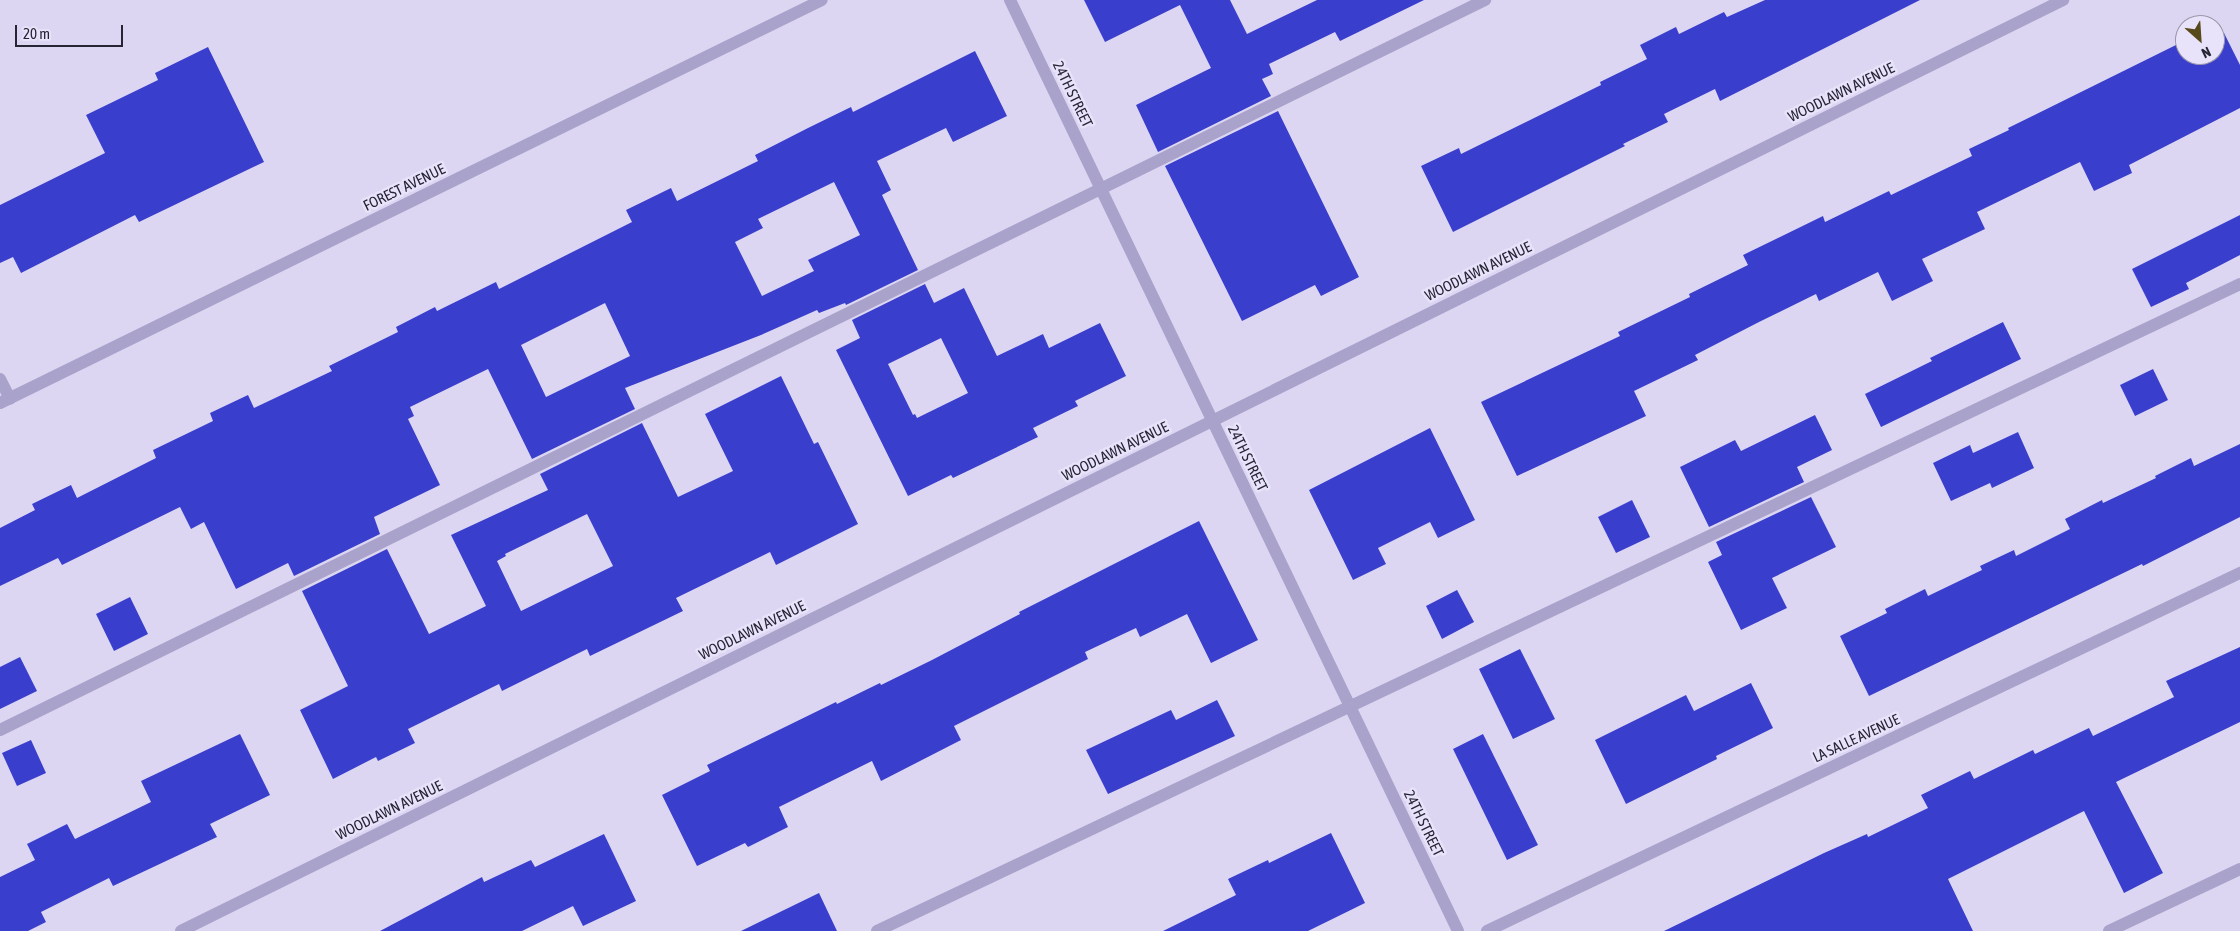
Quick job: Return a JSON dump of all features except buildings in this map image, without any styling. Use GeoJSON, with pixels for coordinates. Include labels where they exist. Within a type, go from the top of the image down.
{"type":"FeatureCollection","features":[{"type":"Feature","properties":{"kind":"street","name":"FOREST AVENUE"},"geometry":{"type":"LineString","coordinates":[[5,401],[822,0]]}},
{"type":"Feature","properties":{"kind":"street","name":"24TH STREET"},"geometry":{"type":"LineString","coordinates":[[1010,0],[1458,931]]}},
{"type":"Feature","properties":{"kind":"street"},"geometry":{"type":"LineString","coordinates":[[0,730],[1485,0]]}},
{"type":"Feature","properties":{"kind":"street","name":"WOODLAWN AVENUE"},"geometry":{"type":"LineString","coordinates":[[181,931],[2063,0]]}},
{"type":"Feature","properties":{"kind":"street"},"geometry":{"type":"LineString","coordinates":[[877,931],[2240,284]]}},
{"type":"Feature","properties":{"kind":"street"},"geometry":{"type":"LineString","coordinates":[[0,379],[5,401]]}},
{"type":"Feature","properties":{"kind":"street","name":"LA SALLE AVENUE"},"geometry":{"type":"LineString","coordinates":[[1487,931],[2240,574]]}},
{"type":"Feature","properties":{"kind":"street"},"geometry":{"type":"LineString","coordinates":[[2109,931],[2240,868]]}}]}
